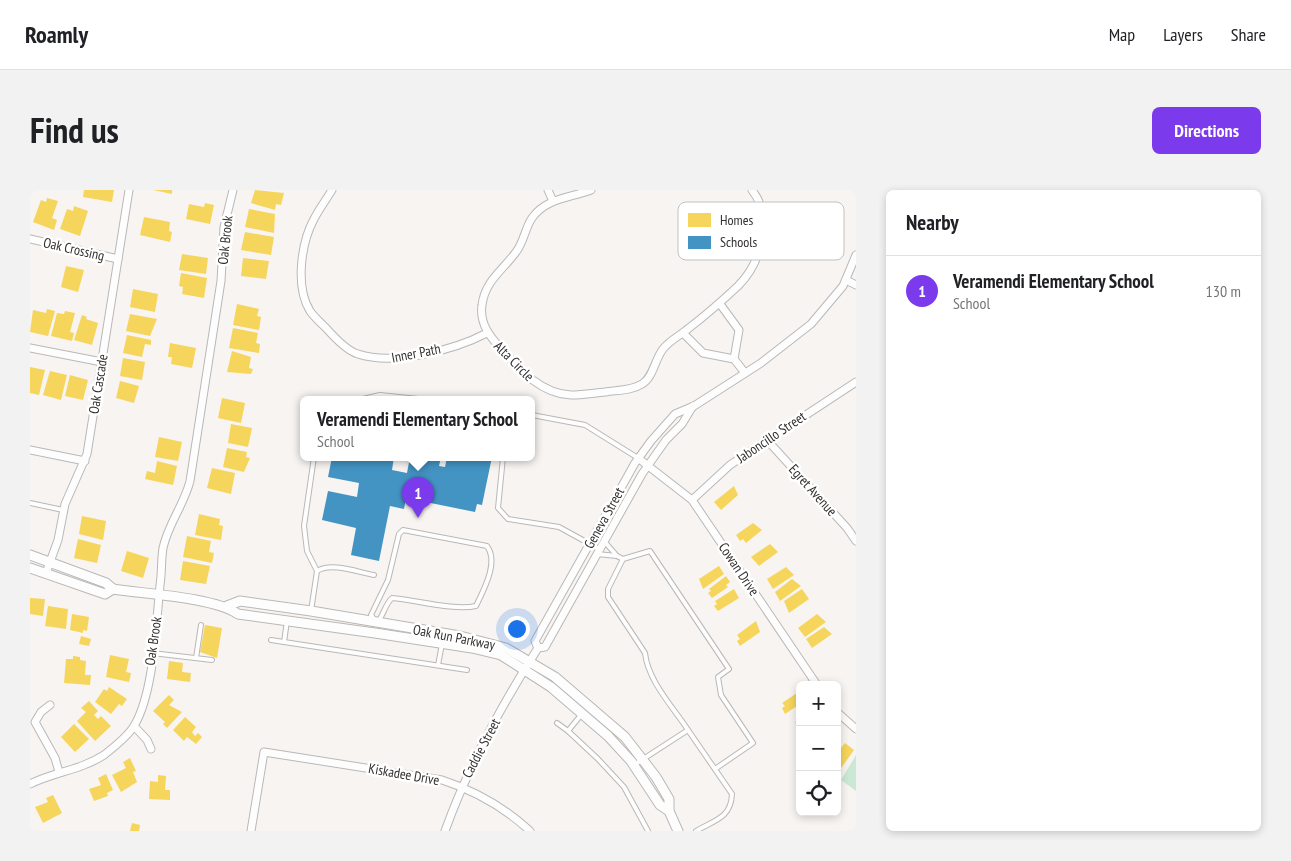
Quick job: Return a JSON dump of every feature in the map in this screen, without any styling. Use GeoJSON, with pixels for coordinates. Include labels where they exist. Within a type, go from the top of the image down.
{"type":"FeatureCollection","features":[{"type":"Feature","properties":{"kind":"street","name":"Oak Cascade"},"geometry":{"type":"LineString","coordinates":[[46,573],[58,540],[63,510],[85,461],[129,190]]}},
{"type":"Feature","properties":{"kind":"street","name":"Oak Brook"},"geometry":{"type":"LineString","coordinates":[[30,784],[59,772],[69,771],[103,755],[134,726],[146,690],[159,596],[163,550],[169,529],[187,493],[200,439],[221,281],[224,227],[233,190]]}},
{"type":"Feature","properties":{"kind":"street","name":"Inner Path"},"geometry":{"type":"LineString","coordinates":[[332,190],[313,220],[304,250],[302,289],[310,311],[332,335],[356,354],[382,359],[397,359],[473,340],[487,333]]}},
{"type":"Feature","properties":{"kind":"street"},"geometry":{"type":"LineString","coordinates":[[548,190],[552,200],[572,197],[591,190]]}},
{"type":"Feature","properties":{"kind":"street","name":"Alta Circle"},"geometry":{"type":"LineString","coordinates":[[752,190],[758,202]]}},
{"type":"Feature","properties":{"kind":"street","name":"Alta Circle"},"geometry":{"type":"LineString","coordinates":[[552,200],[532,218],[516,252],[498,271],[485,289],[482,307],[487,333],[514,363],[537,384],[570,395],[627,390],[643,384],[663,350],[720,304],[748,277],[757,260]]}},
{"type":"Feature","properties":{"kind":"street","name":"Oak Crossing"},"geometry":{"type":"LineString","coordinates":[[30,239],[118,259]]}},
{"type":"Feature","properties":{"kind":"street","name":"Geneva Street"},"geometry":{"type":"LineString","coordinates":[[538,648],[535,641],[638,458],[676,414],[694,406],[745,373],[811,324],[846,280],[856,255]]}},
{"type":"Feature","properties":{"kind":"street"},"geometry":{"type":"LineString","coordinates":[[846,280],[856,285]]}},
{"type":"Feature","properties":{"kind":"street"},"geometry":{"type":"LineString","coordinates":[[720,304],[739,330],[734,359]]}},
{"type":"Feature","properties":{"kind":"street"},"geometry":{"type":"LineString","coordinates":[[683,333],[703,353],[734,359],[745,373]]}},
{"type":"Feature","properties":{"kind":"street"},"geometry":{"type":"LineString","coordinates":[[30,348],[102,362]]}},
{"type":"Feature","properties":{"kind":"street","name":"Jaboncillo Street"},"geometry":{"type":"LineString","coordinates":[[692,500],[730,465],[855,384]]}},
{"type":"Feature","properties":{"kind":"street","name":"Geneva Street"},"geometry":{"type":"LineString","coordinates":[[525,669],[538,648],[545,647],[648,465],[666,440],[682,424],[694,406]]}},
{"type":"Feature","properties":{"kind":"street","name":"Egret Avenue"},"geometry":{"type":"LineString","coordinates":[[767,440],[847,528],[856,541]]}},
{"type":"Feature","properties":{"kind":"street"},"geometry":{"type":"LineString","coordinates":[[30,450],[85,461]]}},
{"type":"Feature","properties":{"kind":"street","name":"Cowan Drive"},"geometry":{"type":"LineString","coordinates":[[638,458],[692,500],[815,681]]}},
{"type":"Feature","properties":{"kind":"street","name":"Oak Run Parkway"},"geometry":{"type":"LineString","coordinates":[[30,555],[106,583],[113,589],[227,606],[238,614],[287,621],[460,636],[506,648],[530,660],[555,677],[624,737],[644,759],[669,799],[669,811],[678,831]]}},
{"type":"Feature","properties":{"kind":"street","name":"Oak Run Parkway"},"geometry":{"type":"LineString","coordinates":[[30,568],[105,594],[113,589]]}},
{"type":"Feature","properties":{"kind":"street","name":"Oak Run Parkway"},"geometry":{"type":"LineString","coordinates":[[227,606],[240,601],[311,611],[442,644],[501,655],[551,687],[608,736],[634,765],[660,805],[669,811]]}},
{"type":"Feature","properties":{"kind":"street","name":"Caddie Street"},"geometry":{"type":"LineString","coordinates":[[445,831],[461,786],[525,669]]}},
{"type":"Feature","properties":{"kind":"street"},"geometry":{"type":"LineString","coordinates":[[50,705],[41,712],[35,722],[55,758],[59,772]]}},
{"type":"Feature","properties":{"kind":"street"},"geometry":{"type":"LineString","coordinates":[[841,716],[856,729]]}},
{"type":"Feature","properties":{"kind":"street"},"geometry":{"type":"LineString","coordinates":[[134,726],[147,740],[151,749]]}},
{"type":"Feature","properties":{"kind":"street","name":"Kiskadee Drive"},"geometry":{"type":"LineString","coordinates":[[251,831],[264,752],[424,776],[461,786],[494,802],[530,831]]}},
{"type":"Feature","properties":{"kind":"lane"},"geometry":{"type":"LineString","coordinates":[[376,396],[390,396]]}},
{"type":"Feature","properties":{"kind":"lane"},"geometry":{"type":"LineString","coordinates":[[535,416],[586,425],[638,458]]}},
{"type":"Feature","properties":{"kind":"lane"},"geometry":{"type":"LineString","coordinates":[[311,611],[317,572],[307,550],[304,526],[313,461]]}},
{"type":"Feature","properties":{"kind":"lane"},"geometry":{"type":"LineString","coordinates":[[503,461],[498,508],[508,519],[558,526],[598,551],[624,559],[650,551],[729,670],[718,678],[721,695],[753,743],[715,769]]}},
{"type":"Feature","properties":{"kind":"lane"},"geometry":{"type":"LineString","coordinates":[[30,503],[63,510]]}},
{"type":"Feature","properties":{"kind":"lane"},"geometry":{"type":"LineString","coordinates":[[403,530],[488,546],[492,552],[493,560],[476,606],[464,609],[416,600],[392,598],[385,605],[383,616],[376,628],[370,615],[388,580],[399,534],[403,530]]}},
{"type":"Feature","properties":{"kind":"lane"},"geometry":{"type":"LineString","coordinates":[[604,541],[617,556]]}},
{"type":"Feature","properties":{"kind":"lane"},"geometry":{"type":"LineString","coordinates":[[624,559],[608,589],[608,597],[645,653],[646,663],[655,679],[732,794],[732,806],[726,814],[696,831]]}},
{"type":"Feature","properties":{"kind":"lane"},"geometry":{"type":"LineString","coordinates":[[317,572],[332,567],[374,575]]}},
{"type":"Feature","properties":{"kind":"lane"},"geometry":{"type":"LineString","coordinates":[[284,642],[287,621]]}},
{"type":"Feature","properties":{"kind":"lane"},"geometry":{"type":"LineString","coordinates":[[196,658],[201,625]]}},
{"type":"Feature","properties":{"kind":"lane"},"geometry":{"type":"LineString","coordinates":[[271,640],[467,670]]}},
{"type":"Feature","properties":{"kind":"lane"},"geometry":{"type":"LineString","coordinates":[[438,665],[442,644]]}},
{"type":"Feature","properties":{"kind":"lane"},"geometry":{"type":"LineString","coordinates":[[152,653],[212,660]]}},
{"type":"Feature","properties":{"kind":"lane"},"geometry":{"type":"LineString","coordinates":[[568,731],[581,714]]}},
{"type":"Feature","properties":{"kind":"lane"},"geometry":{"type":"LineString","coordinates":[[557,722],[603,763],[624,787],[648,831]]}},
{"type":"Feature","properties":{"kind":"lane"},"geometry":{"type":"LineString","coordinates":[[634,765],[688,730]]}},
{"type":"Feature","properties":{"kind":"green space"},"geometry":{"type":"Polygon","coordinates":[[[856,755],[856,791],[841,780],[856,755]]]}},
{"type":"Feature","properties":{"kind":"building: Homes"},"geometry":{"type":"Polygon","coordinates":[[[84,190],[114,190],[112,202],[83,197],[84,190]]]}},
{"type":"Feature","properties":{"kind":"building: Homes"},"geometry":{"type":"Polygon","coordinates":[[[153,190],[172,190],[172,194],[153,190]]]}},
{"type":"Feature","properties":{"kind":"building: Homes"},"geometry":{"type":"Polygon","coordinates":[[[255,190],[284,193],[281,205],[276,204],[275,210],[251,203],[255,190]]]}},
{"type":"Feature","properties":{"kind":"building: Homes"},"geometry":{"type":"Polygon","coordinates":[[[47,198],[58,201],[52,218],[57,220],[54,230],[33,222],[41,200],[46,202],[47,198]]]}},
{"type":"Feature","properties":{"kind":"building: Homes"},"geometry":{"type":"Polygon","coordinates":[[[205,203],[214,205],[210,224],[186,219],[189,204],[204,207],[205,203]]]}},
{"type":"Feature","properties":{"kind":"building: Homes"},"geometry":{"type":"Polygon","coordinates":[[[74,206],[88,211],[80,236],[60,229],[67,209],[73,211],[74,206]]]}},
{"type":"Feature","properties":{"kind":"building: Homes"},"geometry":{"type":"Polygon","coordinates":[[[249,209],[275,214],[274,233],[245,227],[249,209]]]}},
{"type":"Feature","properties":{"kind":"building: Homes"},"geometry":{"type":"Polygon","coordinates":[[[144,217],[170,222],[169,231],[172,232],[170,242],[140,235],[144,217]]]}},
{"type":"Feature","properties":{"kind":"building: Homes"},"geometry":{"type":"Polygon","coordinates":[[[245,232],[274,237],[271,255],[241,250],[245,232]]]}},
{"type":"Feature","properties":{"kind":"building: Homes"},"geometry":{"type":"Polygon","coordinates":[[[182,254],[208,258],[206,274],[179,270],[182,254]]]}},
{"type":"Feature","properties":{"kind":"building: Homes"},"geometry":{"type":"Polygon","coordinates":[[[243,258],[269,261],[266,279],[241,276],[243,258]]]}},
{"type":"Feature","properties":{"kind":"building: Homes"},"geometry":{"type":"Polygon","coordinates":[[[66,266],[84,270],[78,292],[61,287],[66,266]]]}},
{"type":"Feature","properties":{"kind":"building: Homes"},"geometry":{"type":"Polygon","coordinates":[[[181,273],[207,278],[204,298],[182,294],[183,287],[179,286],[181,273]]]}},
{"type":"Feature","properties":{"kind":"building: Homes"},"geometry":{"type":"Polygon","coordinates":[[[133,289],[158,294],[155,312],[130,307],[133,289]]]}},
{"type":"Feature","properties":{"kind":"building: Homes"},"geometry":{"type":"Polygon","coordinates":[[[237,304],[259,309],[257,316],[261,317],[259,330],[233,325],[237,304]]]}},
{"type":"Feature","properties":{"kind":"building: Homes"},"geometry":{"type":"Polygon","coordinates":[[[47,309],[55,311],[48,336],[30,332],[33,310],[46,313],[47,309]]]}},
{"type":"Feature","properties":{"kind":"building: Homes"},"geometry":{"type":"Polygon","coordinates":[[[65,311],[75,313],[70,332],[74,333],[72,341],[51,336],[57,313],[64,314],[65,311]]]}},
{"type":"Feature","properties":{"kind":"building: Homes"},"geometry":{"type":"Polygon","coordinates":[[[130,314],[157,319],[150,336],[126,331],[130,314]]]}},
{"type":"Feature","properties":{"kind":"building: Homes"},"geometry":{"type":"Polygon","coordinates":[[[82,315],[87,317],[86,319],[98,323],[92,345],[74,340],[82,315]]]}},
{"type":"Feature","properties":{"kind":"building: Homes"},"geometry":{"type":"Polygon","coordinates":[[[233,328],[258,333],[256,343],[260,344],[259,353],[229,348],[233,328]]]}},
{"type":"Feature","properties":{"kind":"building: Homes"},"geometry":{"type":"Polygon","coordinates":[[[127,335],[151,340],[151,345],[145,344],[142,357],[123,353],[127,335]]]}},
{"type":"Feature","properties":{"kind":"building: Homes"},"geometry":{"type":"Polygon","coordinates":[[[170,343],[196,348],[192,368],[171,364],[172,357],[168,357],[170,343]]]}},
{"type":"Feature","properties":{"kind":"building: Homes"},"geometry":{"type":"Polygon","coordinates":[[[232,351],[251,357],[249,368],[253,369],[251,374],[227,372],[232,351]]]}},
{"type":"Feature","properties":{"kind":"building: Homes"},"geometry":{"type":"Polygon","coordinates":[[[123,358],[145,362],[142,380],[120,376],[123,358]]]}},
{"type":"Feature","properties":{"kind":"building: Homes"},"geometry":{"type":"Polygon","coordinates":[[[30,367],[45,370],[39,395],[30,393],[30,367]]]}},
{"type":"Feature","properties":{"kind":"building: Homes"},"geometry":{"type":"Polygon","coordinates":[[[50,371],[67,375],[61,400],[43,395],[50,371]]]}},
{"type":"Feature","properties":{"kind":"building: Homes"},"geometry":{"type":"Polygon","coordinates":[[[70,375],[88,380],[83,400],[65,396],[70,375]]]}},
{"type":"Feature","properties":{"kind":"building: Homes"},"geometry":{"type":"Polygon","coordinates":[[[120,381],[139,386],[134,403],[116,398],[120,381]]]}},
{"type":"Feature","properties":{"kind":"building: Homes"},"geometry":{"type":"Polygon","coordinates":[[[222,398],[245,403],[241,423],[218,418],[222,398]]]}},
{"type":"Feature","properties":{"kind":"building: Homes"},"geometry":{"type":"Polygon","coordinates":[[[231,424],[252,428],[248,447],[228,443],[231,424]]]}},
{"type":"Feature","properties":{"kind":"building: Homes"},"geometry":{"type":"Polygon","coordinates":[[[159,437],[182,442],[178,461],[155,457],[159,437]]]}},
{"type":"Feature","properties":{"kind":"building: Homes"},"geometry":{"type":"Polygon","coordinates":[[[227,448],[247,452],[246,457],[250,458],[244,472],[223,467],[227,448]]]}},
{"type":"Feature","properties":{"kind":"building: Homes"},"geometry":{"type":"Polygon","coordinates":[[[157,461],[177,466],[173,485],[145,479],[147,471],[155,473],[157,461]]]}},
{"type":"Feature","properties":{"kind":"building: Homes"},"geometry":{"type":"Polygon","coordinates":[[[212,468],[235,473],[231,494],[207,488],[212,468]]]}},
{"type":"Feature","properties":{"kind":"building: Homes"},"geometry":{"type":"Polygon","coordinates":[[[734,486],[738,495],[721,510],[714,502],[734,486]]]}},
{"type":"Feature","properties":{"kind":"building: Homes"},"geometry":{"type":"Polygon","coordinates":[[[199,514],[220,519],[219,525],[223,526],[221,540],[195,535],[199,514]]]}},
{"type":"Feature","properties":{"kind":"building: Homes"},"geometry":{"type":"Polygon","coordinates":[[[82,516],[106,521],[103,540],[79,534],[82,516]]]}},
{"type":"Feature","properties":{"kind":"building: Homes"},"geometry":{"type":"Polygon","coordinates":[[[753,523],[762,530],[746,543],[743,539],[740,541],[736,535],[753,523]]]}},
{"type":"Feature","properties":{"kind":"building: Homes"},"geometry":{"type":"Polygon","coordinates":[[[187,536],[211,541],[209,552],[214,553],[212,563],[183,557],[187,536]]]}},
{"type":"Feature","properties":{"kind":"building: Homes"},"geometry":{"type":"Polygon","coordinates":[[[78,539],[101,545],[97,563],[74,558],[78,539]]]}},
{"type":"Feature","properties":{"kind":"building: Homes"},"geometry":{"type":"Polygon","coordinates":[[[770,544],[778,552],[759,566],[751,557],[770,544]]]}},
{"type":"Feature","properties":{"kind":"building: Homes"},"geometry":{"type":"Polygon","coordinates":[[[127,551],[149,558],[143,578],[121,571],[127,551]]]}},
{"type":"Feature","properties":{"kind":"building: Homes"},"geometry":{"type":"Polygon","coordinates":[[[183,561],[210,566],[206,584],[180,580],[183,561]]]}},
{"type":"Feature","properties":{"kind":"building: Homes"},"geometry":{"type":"Polygon","coordinates":[[[719,566],[724,574],[703,589],[699,579],[719,566]]]}},
{"type":"Feature","properties":{"kind":"building: Homes"},"geometry":{"type":"Polygon","coordinates":[[[786,567],[794,575],[773,589],[767,579],[786,567]]]}},
{"type":"Feature","properties":{"kind":"building: Homes"},"geometry":{"type":"Polygon","coordinates":[[[726,576],[730,582],[726,585],[728,587],[712,598],[708,593],[711,591],[709,589],[726,576]]]}},
{"type":"Feature","properties":{"kind":"building: Homes"},"geometry":{"type":"Polygon","coordinates":[[[792,579],[801,586],[780,601],[775,592],[792,579]]]}},
{"type":"Feature","properties":{"kind":"building: Homes"},"geometry":{"type":"Polygon","coordinates":[[[734,589],[739,598],[718,611],[714,606],[717,604],[715,601],[734,589]]]}},
{"type":"Feature","properties":{"kind":"building: Homes"},"geometry":{"type":"Polygon","coordinates":[[[802,589],[809,599],[789,613],[784,601],[802,589]]]}},
{"type":"Feature","properties":{"kind":"building: Homes"},"geometry":{"type":"Polygon","coordinates":[[[30,598],[45,599],[43,616],[30,614],[30,598]]]}},
{"type":"Feature","properties":{"kind":"building: Homes"},"geometry":{"type":"Polygon","coordinates":[[[48,606],[68,609],[66,629],[45,626],[48,606]]]}},
{"type":"Feature","properties":{"kind":"building: Homes"},"geometry":{"type":"Polygon","coordinates":[[[72,614],[89,617],[87,631],[83,630],[83,633],[70,630],[72,614]]]}},
{"type":"Feature","properties":{"kind":"building: Homes"},"geometry":{"type":"Polygon","coordinates":[[[817,614],[826,622],[805,637],[798,628],[817,614]]]}},
{"type":"Feature","properties":{"kind":"building: Homes"},"geometry":{"type":"Polygon","coordinates":[[[756,621],[760,632],[740,646],[737,641],[740,639],[737,635],[756,621]]]}},
{"type":"Feature","properties":{"kind":"building: Homes"},"geometry":{"type":"Polygon","coordinates":[[[205,625],[222,628],[217,658],[200,652],[205,625]]]}},
{"type":"Feature","properties":{"kind":"building: Homes"},"geometry":{"type":"Polygon","coordinates":[[[824,627],[832,634],[812,648],[806,639],[824,627]]]}},
{"type":"Feature","properties":{"kind":"building: Homes"},"geometry":{"type":"Polygon","coordinates":[[[81,636],[91,639],[89,646],[79,644],[81,636]]]}},
{"type":"Feature","properties":{"kind":"building: Homes"},"geometry":{"type":"Polygon","coordinates":[[[110,655],[129,659],[126,672],[131,673],[129,682],[106,677],[110,655]]]}},
{"type":"Feature","properties":{"kind":"building: Homes"},"geometry":{"type":"Polygon","coordinates":[[[73,656],[80,657],[80,660],[86,661],[85,675],[91,675],[90,685],[64,683],[66,659],[73,659],[73,656]]]}},
{"type":"Feature","properties":{"kind":"building: Homes"},"geometry":{"type":"Polygon","coordinates":[[[169,661],[183,663],[182,672],[191,673],[190,682],[167,679],[169,661]]]}},
{"type":"Feature","properties":{"kind":"building: Homes"},"geometry":{"type":"Polygon","coordinates":[[[109,687],[127,699],[122,706],[119,704],[111,714],[95,702],[104,689],[107,691],[109,687]]]}},
{"type":"Feature","properties":{"kind":"building: Homes"},"geometry":{"type":"Polygon","coordinates":[[[796,694],[796,707],[785,714],[782,708],[785,706],[782,703],[796,694]]]}},
{"type":"Feature","properties":{"kind":"building: Homes"},"geometry":{"type":"Polygon","coordinates":[[[169,695],[174,700],[169,705],[182,712],[167,728],[163,724],[165,722],[153,711],[169,695]]]}},
{"type":"Feature","properties":{"kind":"building: Homes"},"geometry":{"type":"Polygon","coordinates":[[[89,701],[98,711],[94,715],[98,719],[101,716],[111,726],[95,741],[77,721],[86,712],[81,708],[89,701]]]}},
{"type":"Feature","properties":{"kind":"building: Homes"},"geometry":{"type":"Polygon","coordinates":[[[185,717],[196,727],[192,732],[195,736],[198,733],[202,737],[196,744],[187,737],[184,741],[173,730],[185,717]]]}},
{"type":"Feature","properties":{"kind":"building: Homes"},"geometry":{"type":"Polygon","coordinates":[[[74,724],[89,739],[75,752],[61,737],[74,724]]]}},
{"type":"Feature","properties":{"kind":"building: Homes"},"geometry":{"type":"Polygon","coordinates":[[[845,743],[854,750],[841,768],[841,748],[845,743]]]}},
{"type":"Feature","properties":{"kind":"building: Homes"},"geometry":{"type":"Polygon","coordinates":[[[130,758],[136,771],[133,772],[137,782],[121,792],[112,775],[126,768],[123,762],[130,758]]]}},
{"type":"Feature","properties":{"kind":"building: Homes"},"geometry":{"type":"Polygon","coordinates":[[[106,774],[113,790],[107,793],[108,796],[94,801],[89,789],[101,785],[98,778],[106,774]]]}},
{"type":"Feature","properties":{"kind":"building: Homes"},"geometry":{"type":"Polygon","coordinates":[[[158,775],[166,776],[165,790],[170,790],[170,800],[149,799],[150,781],[158,782],[158,775]]]}},
{"type":"Feature","properties":{"kind":"building: Homes"},"geometry":{"type":"Polygon","coordinates":[[[53,795],[62,813],[43,823],[35,807],[48,802],[46,798],[53,795]]]}},
{"type":"Feature","properties":{"kind":"building: Homes"},"geometry":{"type":"Polygon","coordinates":[[[132,823],[140,825],[139,831],[130,831],[132,823]]]}},
{"type":"Feature","properties":{"kind":"building: Schools"},"geometry":{"type":"Polygon","coordinates":[[[331,461],[393,461],[392,470],[407,473],[409,461],[440,461],[439,466],[445,467],[446,461],[491,461],[482,505],[477,504],[475,512],[406,498],[404,509],[390,506],[379,561],[351,555],[356,528],[322,520],[328,491],[357,497],[359,483],[328,477],[331,461]]]}},
{"type":"Feature","properties":{"kind":"place","name":"Veramendi Elementary School"},"geometry":{"type":"Point","coordinates":[418,518]}}]}
